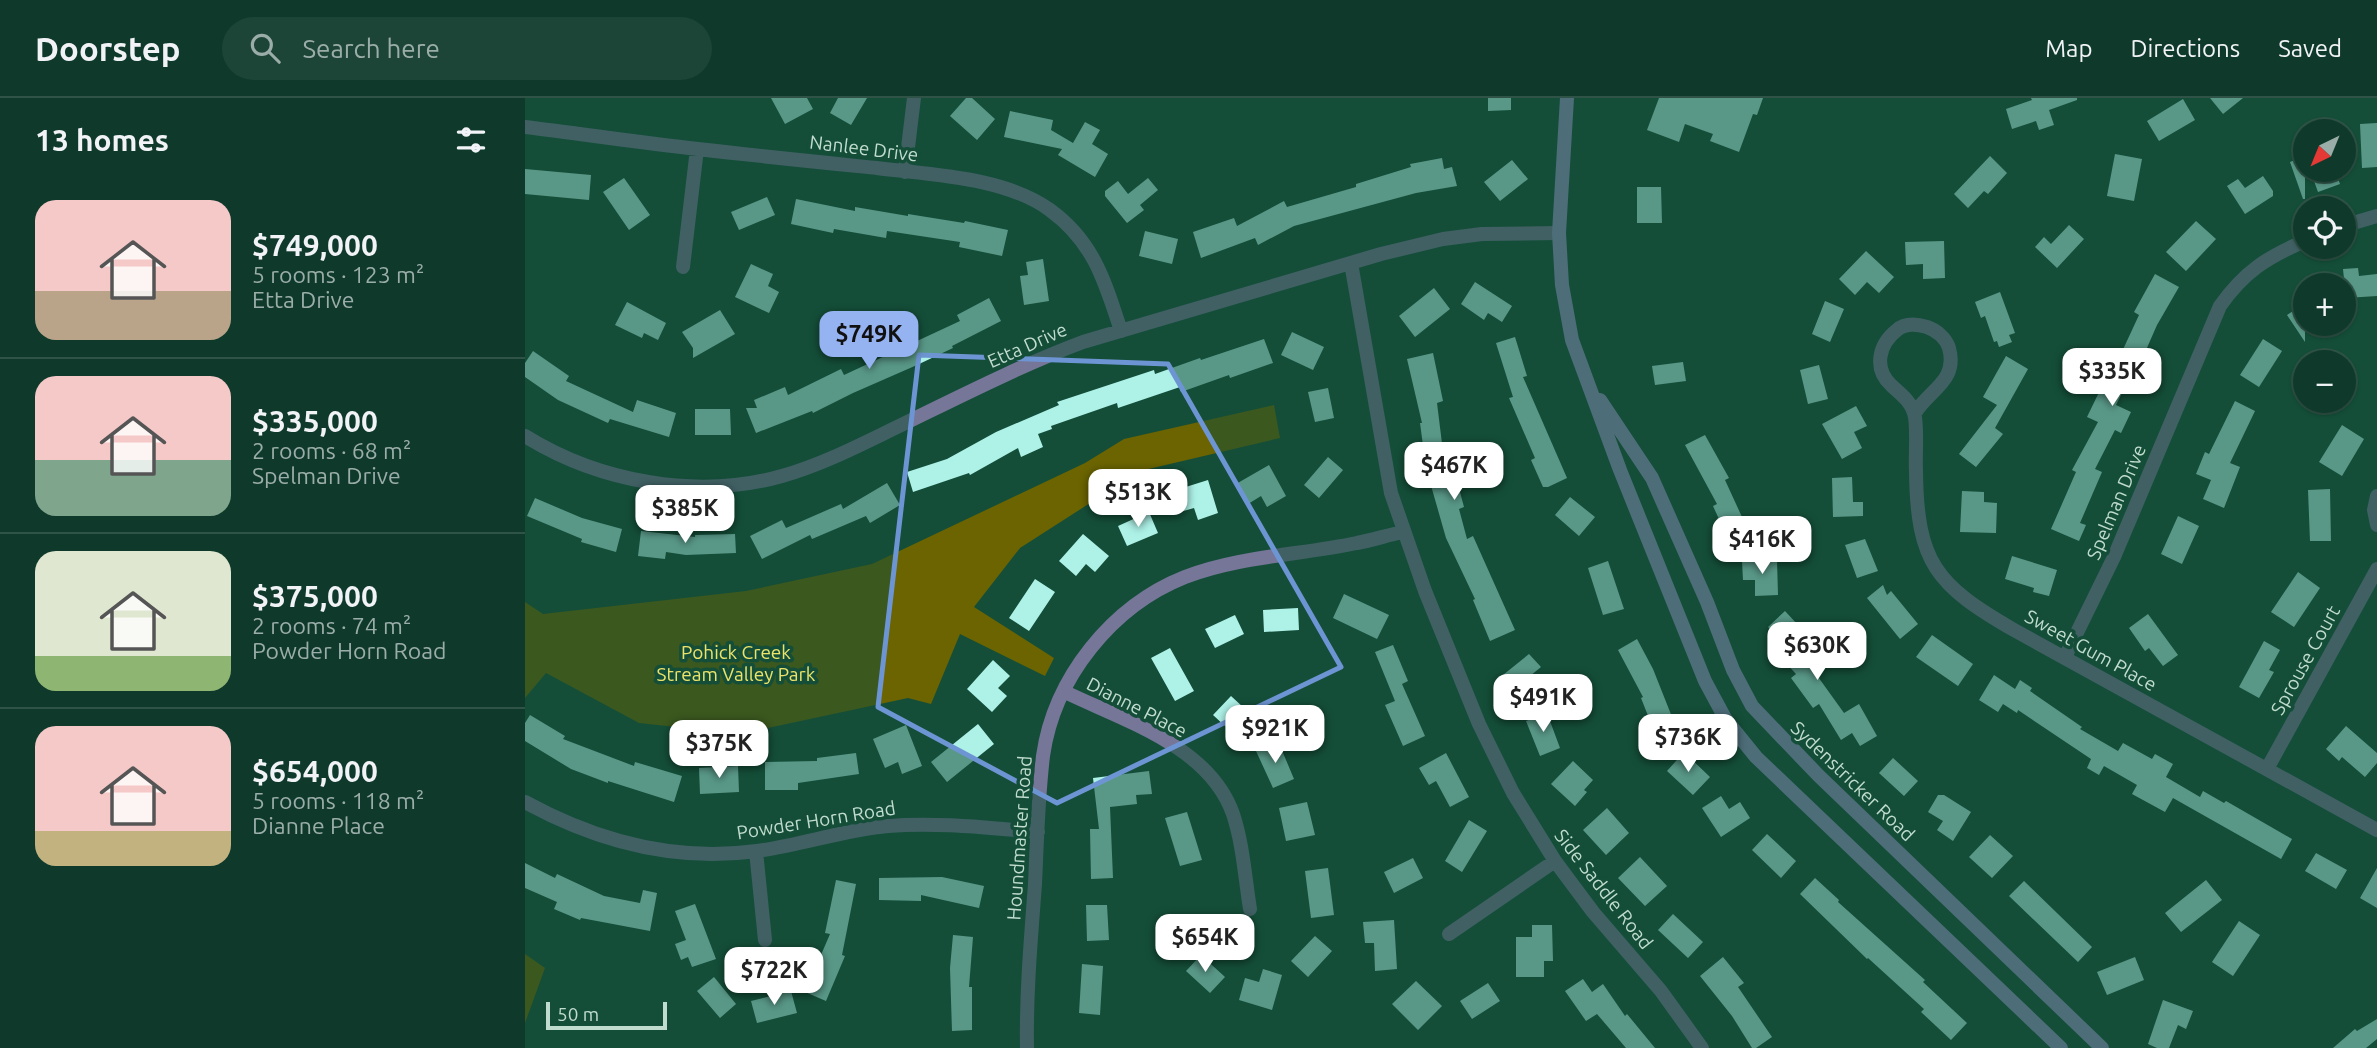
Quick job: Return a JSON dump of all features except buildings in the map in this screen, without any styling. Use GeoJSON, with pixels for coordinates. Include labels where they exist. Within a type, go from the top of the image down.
{"type":"FeatureCollection","features":[{"type":"Feature","properties":{"kind":"main road","name":"Sydenstricker Road"},"geometry":{"type":"LineString","coordinates":[[1567,98],[1559,233],[1562,285],[1572,340],[1624,482],[1705,681],[1726,720],[1756,757],[2061,1048]]}},
{"type":"Feature","properties":{"kind":"main road","name":"Sydenstricker Road"},"geometry":{"type":"LineString","coordinates":[[1587,381],[1651,478],[1707,602],[1733,670],[1752,706],[1818,775],[2102,1048]]}},
{"type":"Feature","properties":{"kind":"street"},"geometry":{"type":"LineString","coordinates":[[905,172],[914,98]]}},
{"type":"Feature","properties":{"kind":"street","name":"Nanlee Drive"},"geometry":{"type":"LineString","coordinates":[[525,127],[998,185],[1024,194],[1050,209],[1073,229],[1103,275],[1121,331]]}},
{"type":"Feature","properties":{"kind":"street"},"geometry":{"type":"LineString","coordinates":[[683,267],[697,149]]}},
{"type":"Feature","properties":{"kind":"street"},"geometry":{"type":"LineString","coordinates":[[2356,222],[2377,215]]}},
{"type":"Feature","properties":{"kind":"street","name":"Etta Drive"},"geometry":{"type":"LineString","coordinates":[[525,436],[569,460],[630,478],[677,485],[709,486],[757,481],[782,476],[834,457],[1046,356],[1121,331],[1351,263],[1443,239],[1482,234],[1559,233]]}},
{"type":"Feature","properties":{"kind":"street","name":"Spelman Drive"},"geometry":{"type":"LineString","coordinates":[[2065,657],[2114,557],[2220,306],[2250,271],[2271,256],[2293,246]]}},
{"type":"Feature","properties":{"kind":"street","name":"Side Saddle Road"},"geometry":{"type":"LineString","coordinates":[[1351,263],[1387,474],[1403,532],[1479,724],[1513,793],[1555,861],[1593,912],[1661,991],[1702,1048]]}},
{"type":"Feature","properties":{"kind":"street"},"geometry":{"type":"LineString","coordinates":[[1917,325],[1933,329],[1947,341],[1952,358],[1948,375],[1924,398],[1915,413],[1902,393],[1891,385],[1882,373],[1880,356],[1887,338],[1901,327],[1917,325]]}},
{"type":"Feature","properties":{"kind":"street","name":"Sweet Gum Place"},"geometry":{"type":"LineString","coordinates":[[1915,413],[1916,508],[1922,537],[1933,563],[1952,588],[1973,606],[2377,830]]}},
{"type":"Feature","properties":{"kind":"street"},"geometry":{"type":"LineString","coordinates":[[2377,496],[2374,510],[2377,525]]}},
{"type":"Feature","properties":{"kind":"street","name":"Houndmaster Road"},"geometry":{"type":"LineString","coordinates":[[1027,1048],[1028,985],[1044,755],[1049,733],[1065,692],[1086,654],[1105,631],[1126,612],[1163,587],[1208,569],[1357,543],[1403,532]]}},
{"type":"Feature","properties":{"kind":"street","name":"Sprouse Court"},"geometry":{"type":"LineString","coordinates":[[2267,769],[2377,569]]}},
{"type":"Feature","properties":{"kind":"street","name":"Dianne Place"},"geometry":{"type":"LineString","coordinates":[[1065,692],[1176,746],[1210,775],[1223,793],[1234,817],[1251,909]]}},
{"type":"Feature","properties":{"kind":"street","name":"Powder Horn Road"},"geometry":{"type":"LineString","coordinates":[[525,802],[556,819],[619,842],[692,853],[756,851],[890,826],[940,825],[1038,832]]}},
{"type":"Feature","properties":{"kind":"street"},"geometry":{"type":"LineString","coordinates":[[756,851],[765,940]]}},
{"type":"Feature","properties":{"kind":"street"},"geometry":{"type":"LineString","coordinates":[[1449,934],[1555,861]]}},
{"type":"Feature","properties":{"kind":"highlighted area"},"geometry":{"type":"Polygon","coordinates":[[[919,355],[1168,364],[1341,667],[1057,803],[878,707],[919,355]]]}},
{"type":"Feature","properties":{"kind":"green space","name":"Pohick Creek Stream Valley Park"},"geometry":{"type":"Polygon","coordinates":[[[1274,405],[1280,438],[1140,471],[1020,548],[974,607],[1054,658],[1045,676],[960,634],[931,704],[908,698],[740,734],[639,723],[546,673],[525,698],[525,602],[543,614],[746,591],[872,564],[1085,463],[1124,439],[1274,405]]]}},
{"type":"Feature","properties":{"kind":"green space"},"geometry":{"type":"Polygon","coordinates":[[[525,954],[545,968],[525,1023],[525,954]]]}}]}
